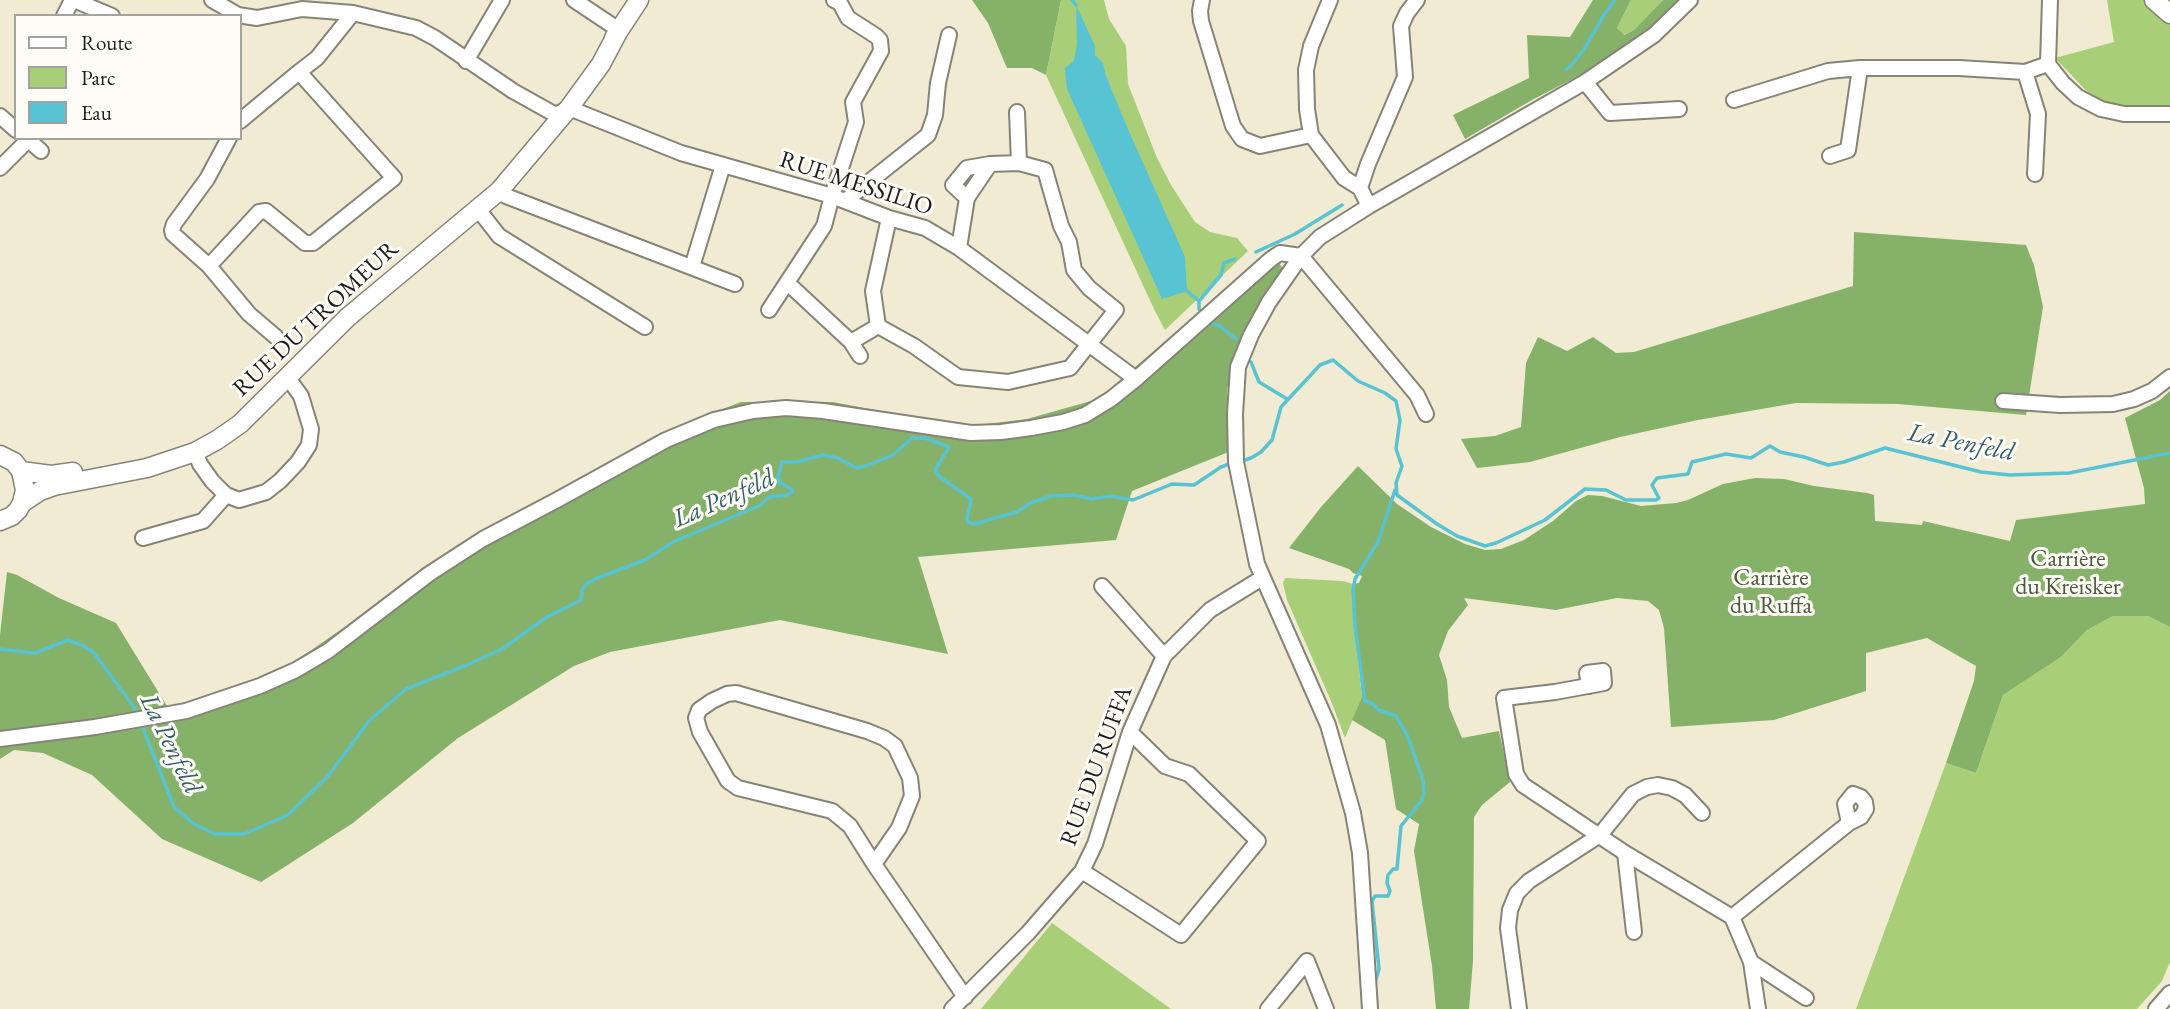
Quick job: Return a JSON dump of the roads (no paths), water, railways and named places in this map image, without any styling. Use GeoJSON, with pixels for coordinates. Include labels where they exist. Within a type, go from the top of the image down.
{"type":"FeatureCollection","features":[{"type":"Feature","properties":{"kind":"main road","name":"RUE DU TROMEUR"},"geometry":{"type":"LineString","coordinates":[[2,524],[22,502],[40,491],[147,468],[188,454],[217,440],[240,424],[348,317],[499,191],[562,112],[639,0]]}},
{"type":"Feature","properties":{"kind":"main road"},"geometry":{"type":"LineString","coordinates":[[2154,0],[2170,14]]}},
{"type":"Feature","properties":{"kind":"main road","name":"RUE DU TROMEUR"},"geometry":{"type":"LineString","coordinates":[[477,208],[562,112]]}},
{"type":"Feature","properties":{"kind":"main road","name":"RUE DU TROMEUR"},"geometry":{"type":"LineString","coordinates":[[21,471],[51,475],[188,454]]}},
{"type":"Feature","properties":{"kind":"main road"},"geometry":{"type":"LineString","coordinates":[[0,455],[14,462],[21,471],[25,484],[22,502]]}},
{"type":"Feature","properties":{"kind":"street"},"geometry":{"type":"LineString","coordinates":[[73,0],[107,14]]}},
{"type":"Feature","properties":{"kind":"street"},"geometry":{"type":"LineString","coordinates":[[466,61],[502,0]]}},
{"type":"Feature","properties":{"kind":"street"},"geometry":{"type":"LineString","coordinates":[[574,0],[620,30]]}},
{"type":"Feature","properties":{"kind":"street"},"geometry":{"type":"LineString","coordinates":[[1202,0],[1201,21],[1233,126],[1242,139],[1261,146],[1311,135]]}},
{"type":"Feature","properties":{"kind":"street"},"geometry":{"type":"LineString","coordinates":[[1330,0],[1311,46],[1306,70],[1311,135],[1344,178],[1360,188],[1369,206]]}},
{"type":"Feature","properties":{"kind":"street"},"geometry":{"type":"LineString","coordinates":[[1360,188],[1367,164],[1405,77],[1401,26],[1417,0]]}},
{"type":"Feature","properties":{"kind":"street"},"geometry":{"type":"LineString","coordinates":[[1370,1009],[1360,853],[1353,814],[1328,725],[1262,578],[1251,542],[1239,479],[1235,438],[1238,367],[1263,313],[1301,256],[1320,237],[1585,82],[1654,35],[1690,0]]}},
{"type":"Feature","properties":{"kind":"street"},"geometry":{"type":"LineString","coordinates":[[2050,0],[2048,64],[2063,83],[2078,97],[2101,110],[2124,114],[2170,114]]}},
{"type":"Feature","properties":{"kind":"street"},"geometry":{"type":"LineString","coordinates":[[769,310],[839,199],[856,122],[853,102],[881,51],[880,40],[848,18],[838,1]]}},
{"type":"Feature","properties":{"kind":"street","name":"RUE MESSILIO"},"geometry":{"type":"LineString","coordinates":[[219,6],[236,14]]}},
{"type":"Feature","properties":{"kind":"street","name":"RUE MESSILIO"},"geometry":{"type":"LineString","coordinates":[[242,16],[257,18],[302,9],[353,13],[416,28],[435,38],[513,92],[562,112],[681,153],[839,199],[925,228],[959,248],[1136,379]]}},
{"type":"Feature","properties":{"kind":"street"},"geometry":{"type":"LineString","coordinates":[[242,119],[317,58],[353,13]]}},
{"type":"Feature","properties":{"kind":"street"},"geometry":{"type":"LineString","coordinates":[[839,199],[928,135],[935,115],[938,83],[949,35]]}},
{"type":"Feature","properties":{"kind":"street"},"geometry":{"type":"LineString","coordinates":[[1734,100],[1828,71],[1860,68],[1959,68],[2025,72],[2048,64]]}},
{"type":"Feature","properties":{"kind":"street"},"geometry":{"type":"LineString","coordinates":[[1830,156],[1848,150],[1860,68]]}},
{"type":"Feature","properties":{"kind":"street"},"geometry":{"type":"LineString","coordinates":[[209,266],[258,212],[266,211],[305,243],[313,243],[394,178],[299,72]]}},
{"type":"Feature","properties":{"kind":"street"},"geometry":{"type":"LineString","coordinates":[[2025,72],[2038,114],[2035,174]]}},
{"type":"Feature","properties":{"kind":"street"},"geometry":{"type":"LineString","coordinates":[[1585,82],[1610,113],[1679,109]]}},
{"type":"Feature","properties":{"kind":"street"},"geometry":{"type":"LineString","coordinates":[[1017,112],[1019,163]]}},
{"type":"Feature","properties":{"kind":"street"},"geometry":{"type":"LineString","coordinates":[[0,116],[14,128]]}},
{"type":"Feature","properties":{"kind":"street"},"geometry":{"type":"LineString","coordinates":[[0,167],[27,140]]}},
{"type":"Feature","properties":{"kind":"street"},"geometry":{"type":"LineString","coordinates":[[29,140],[41,151]]}},
{"type":"Feature","properties":{"kind":"street"},"geometry":{"type":"LineString","coordinates":[[228,140],[207,179],[172,228],[173,234],[209,266],[248,314],[276,337]]}},
{"type":"Feature","properties":{"kind":"street"},"geometry":{"type":"LineString","coordinates":[[878,326],[914,346],[958,377],[1008,382],[1070,368],[1116,310],[1088,288],[1074,270],[1069,242],[1061,226],[1045,170],[1019,163],[990,164],[967,198],[959,248]]}},
{"type":"Feature","properties":{"kind":"street"},"geometry":{"type":"LineString","coordinates":[[692,267],[723,165]]}},
{"type":"Feature","properties":{"kind":"street"},"geometry":{"type":"LineString","coordinates":[[499,191],[735,284]]}},
{"type":"Feature","properties":{"kind":"street"},"geometry":{"type":"LineString","coordinates":[[477,208],[499,236],[645,327]]}},
{"type":"Feature","properties":{"kind":"street"},"geometry":{"type":"LineString","coordinates":[[878,326],[873,291],[889,218]]}},
{"type":"Feature","properties":{"kind":"street"},"geometry":{"type":"LineString","coordinates":[[0,739],[95,727],[186,711],[220,701],[296,670],[328,651],[429,574],[483,539],[666,440],[714,420],[753,411],[786,408],[971,433],[1001,432],[1063,422],[1085,415],[1136,379],[1280,253],[1301,256],[1417,396],[1426,414]]}},
{"type":"Feature","properties":{"kind":"street"},"geometry":{"type":"LineString","coordinates":[[793,288],[851,342],[860,356]]}},
{"type":"Feature","properties":{"kind":"street"},"geometry":{"type":"LineString","coordinates":[[851,342],[878,326]]}},
{"type":"Feature","properties":{"kind":"street"},"geometry":{"type":"LineString","coordinates":[[2003,401],[2060,405],[2113,404],[2152,391],[2170,377]]}},
{"type":"Feature","properties":{"kind":"street"},"geometry":{"type":"LineString","coordinates":[[188,454],[226,495],[239,500],[266,492],[298,462],[309,444],[311,429],[301,396],[288,378]]}},
{"type":"Feature","properties":{"kind":"street"},"geometry":{"type":"LineString","coordinates":[[143,538],[203,521],[226,495]]}},
{"type":"Feature","properties":{"kind":"street","name":"RUE DU RUFFA"},"geometry":{"type":"LineString","coordinates":[[952,1009],[1028,933],[1082,871],[1099,830],[1130,732],[1164,656],[1210,610],[1262,578]]}},
{"type":"Feature","properties":{"kind":"street"},"geometry":{"type":"LineString","coordinates":[[1102,586],[1164,656]]}},
{"type":"Feature","properties":{"kind":"street"},"geometry":{"type":"LineString","coordinates":[[1589,686],[1504,698],[1516,774],[1523,785],[1625,853],[1731,917],[1751,962],[1758,1009]]}},
{"type":"Feature","properties":{"kind":"street"},"geometry":{"type":"LineString","coordinates":[[874,864],[899,828],[912,796],[910,778],[895,746],[867,731],[736,693],[727,694],[699,710],[695,718],[700,732],[728,781],[738,788],[832,810],[850,826],[874,864],[964,997]]}},
{"type":"Feature","properties":{"kind":"street"},"geometry":{"type":"LineString","coordinates":[[1082,871],[1181,935],[1258,841],[1189,774],[1165,766],[1130,732]]}},
{"type":"Feature","properties":{"kind":"street"},"geometry":{"type":"LineString","coordinates":[[1519,1009],[1508,928],[1510,910],[1517,893],[1529,881],[1600,835],[1633,794],[1647,787],[1658,785],[1672,788],[1685,795],[1702,813]]}},
{"type":"Feature","properties":{"kind":"street"},"geometry":{"type":"LineString","coordinates":[[1731,917],[1849,823]]}},
{"type":"Feature","properties":{"kind":"street"},"geometry":{"type":"LineString","coordinates":[[1625,853],[1634,932]]}},
{"type":"Feature","properties":{"kind":"street"},"geometry":{"type":"LineString","coordinates":[[1268,1009],[1307,961],[1326,1009]]}},
{"type":"Feature","properties":{"kind":"street"},"geometry":{"type":"LineString","coordinates":[[1751,962],[1806,998]]}},
{"type":"Feature","properties":{"kind":"street"},"geometry":{"type":"LineString","coordinates":[[2157,1009],[2170,993]]}},
{"type":"Feature","properties":{"kind":"water"},"geometry":{"type":"Polygon","coordinates":[[[1076,5],[1095,46],[1095,55],[1103,63],[1127,127],[1185,257],[1187,291],[1162,299],[1067,89],[1065,68],[1074,61],[1077,44],[1076,5]]]}},
{"type":"Feature","properties":{"kind":"waterway"},"geometry":{"type":"LineString","coordinates":[[1072,0],[1076,5]]}},
{"type":"Feature","properties":{"kind":"waterway"},"geometry":{"type":"LineString","coordinates":[[1566,69],[1583,51],[1615,0]]}},
{"type":"Feature","properties":{"kind":"waterway"},"geometry":{"type":"LineString","coordinates":[[1256,252],[1295,234],[1342,205]]}},
{"type":"Feature","properties":{"kind":"waterway"},"geometry":{"type":"LineString","coordinates":[[1204,315],[1199,309],[1199,301],[1221,275],[1224,263],[1235,259]]}},
{"type":"Feature","properties":{"kind":"waterway"},"geometry":{"type":"LineString","coordinates":[[1187,291],[1199,301]]}},
{"type":"Feature","properties":{"kind":"waterway"},"geometry":{"type":"LineString","coordinates":[[1208,322],[1220,326],[1236,339]]}},
{"type":"Feature","properties":{"kind":"waterway","name":"La Penfeld"},"geometry":{"type":"LineString","coordinates":[[1239,462],[1261,452],[1272,440],[1281,407],[1320,365],[1333,360],[1358,381],[1396,401],[1400,420],[1396,449],[1402,466],[1396,483],[1397,495],[1457,536],[1485,546],[1545,520],[1585,489],[1606,490],[1626,500],[1656,500],[1659,498],[1652,485],[1657,478],[1688,474],[1692,462],[1726,454],[1751,458],[1770,446],[1780,452],[1828,465],[1885,448],[1981,472],[2010,475],[2069,473],[2170,453]]}},
{"type":"Feature","properties":{"kind":"waterway"},"geometry":{"type":"LineString","coordinates":[[1251,362],[1259,382],[1287,399]]}},
{"type":"Feature","properties":{"kind":"waterway","name":"La Penfeld"},"geometry":{"type":"LineString","coordinates":[[141,723],[174,807],[194,824],[215,834],[244,834],[288,815],[328,776],[369,721],[406,689],[502,649],[547,617],[581,600],[582,590],[595,579],[645,560],[675,541],[761,505],[769,497],[793,492],[779,482],[782,462],[797,462],[823,455],[838,458],[856,468],[893,455],[912,438],[925,438],[949,447],[935,470],[940,477],[971,499],[967,519],[974,524],[1017,512],[1050,496],[1073,495],[1092,499],[1110,496],[1133,500],[1172,484],[1194,485],[1232,463]]}},
{"type":"Feature","properties":{"kind":"waterway"},"geometry":{"type":"LineString","coordinates":[[1377,1009],[1375,983],[1379,969],[1372,901],[1375,896],[1388,896],[1388,875],[1393,869],[1397,869],[1401,826],[1422,800],[1424,793],[1423,780],[1408,737],[1396,716],[1365,701],[1355,626],[1355,579],[1378,542],[1395,490]]}},
{"type":"Feature","properties":{"kind":"waterway","name":"La Penfeld"},"geometry":{"type":"LineString","coordinates":[[0,649],[35,653],[68,640],[84,646],[94,653],[138,716]]}},
{"type":"Feature","properties":{"kind":"park label","name":"Carrière du Kreisker"},"geometry":{"type":"Point","coordinates":[2068,573]}},
{"type":"Feature","properties":{"kind":"park label","name":"Carrière du Ruffa"},"geometry":{"type":"Point","coordinates":[1771,592]}}]}
